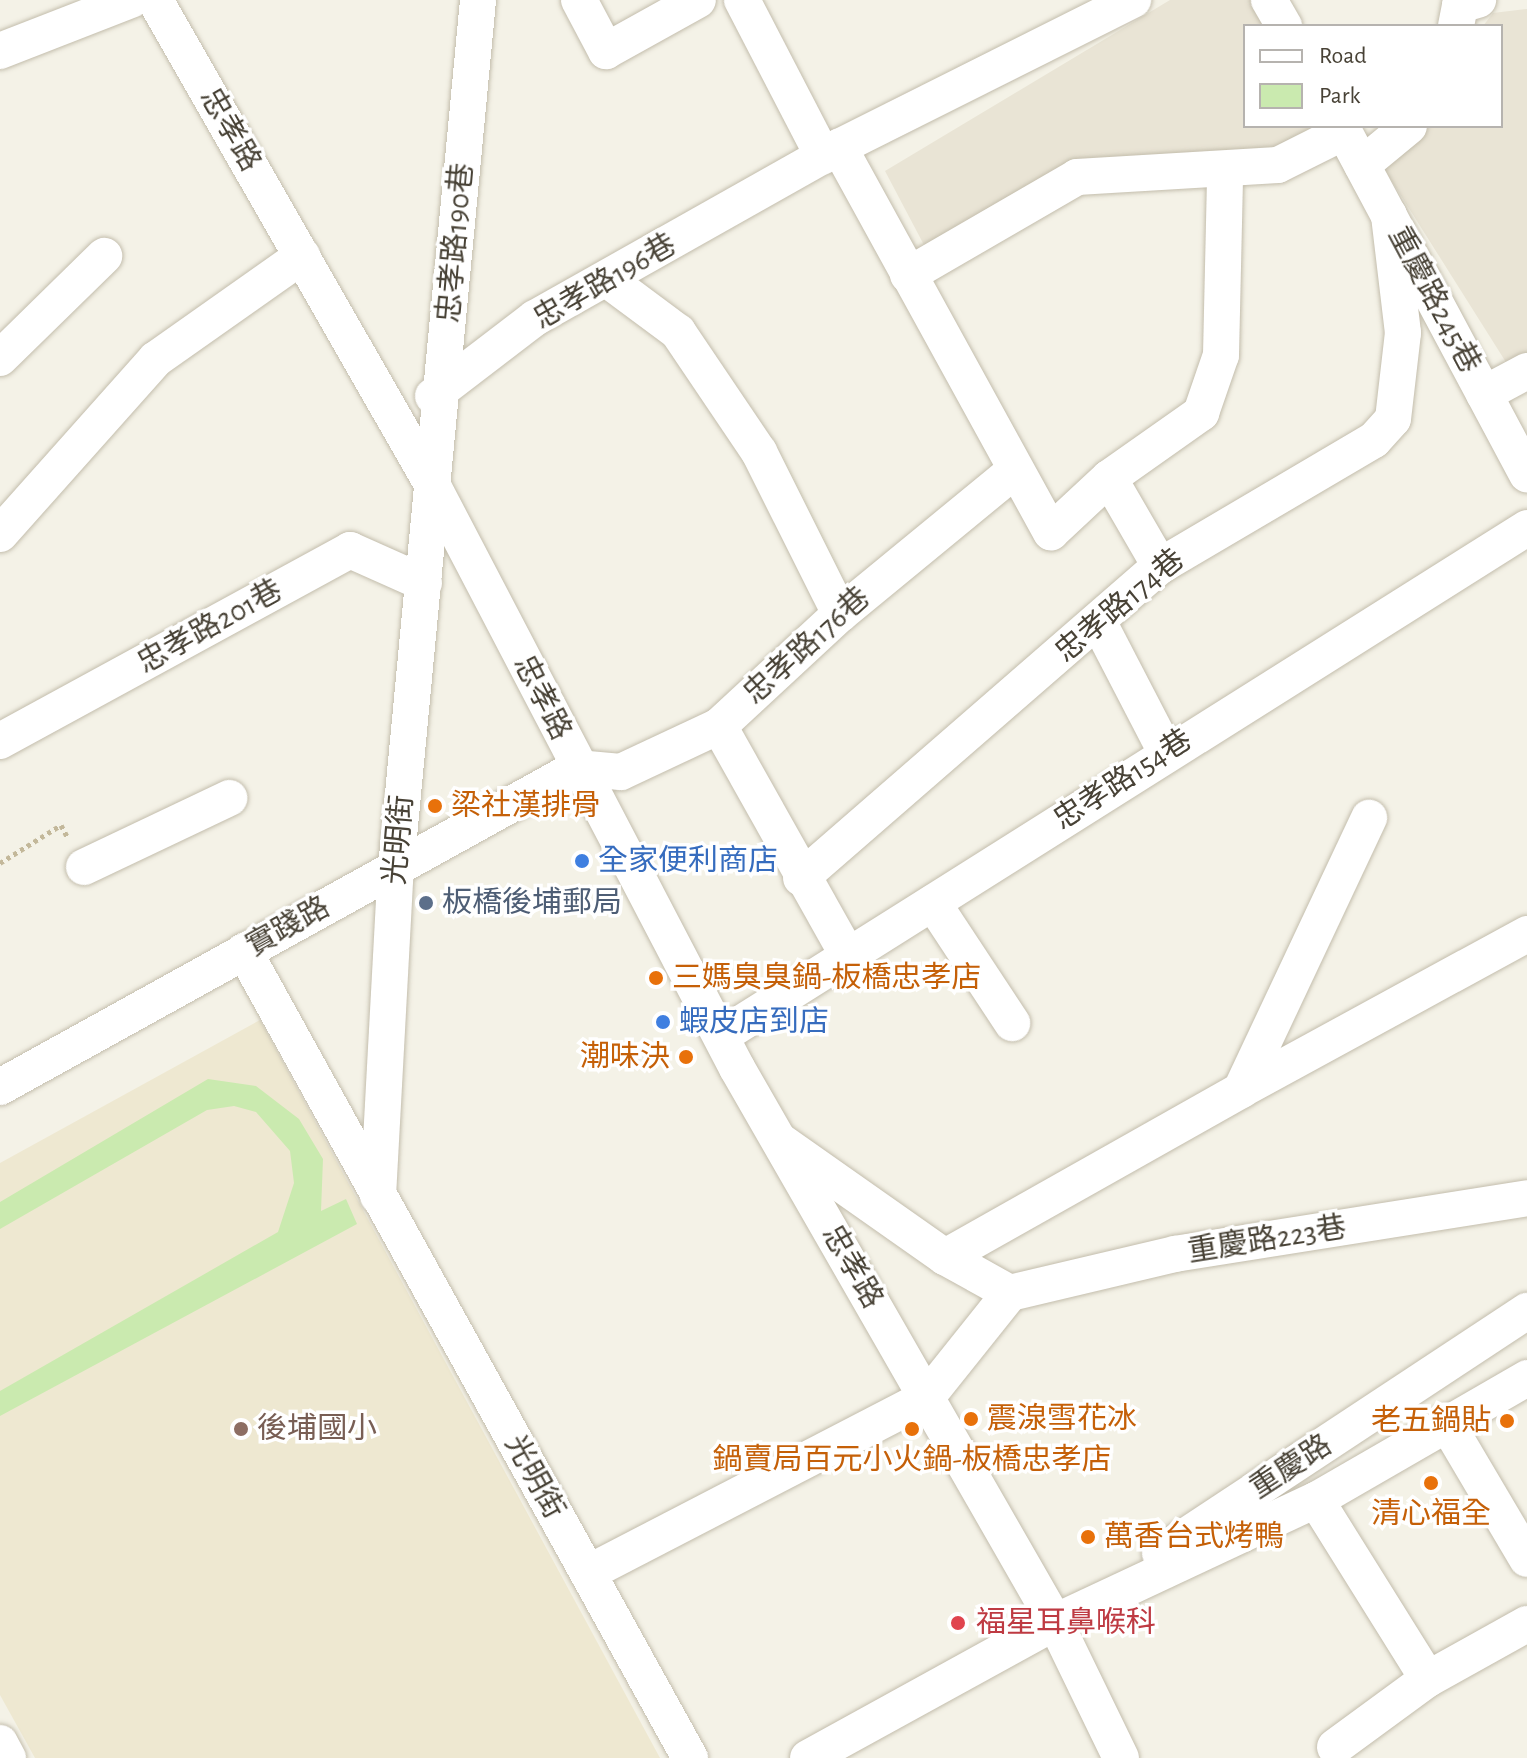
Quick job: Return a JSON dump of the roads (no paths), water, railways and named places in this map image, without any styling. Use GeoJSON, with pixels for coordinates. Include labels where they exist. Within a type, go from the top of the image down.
{"type":"FeatureCollection","features":[{"type":"Feature","properties":{"kind":"street"},"geometry":{"type":"LineString","coordinates":[[0,51],[131,0]]}},
{"type":"Feature","properties":{"kind":"street","name":"忠孝路"},"geometry":{"type":"LineString","coordinates":[[155,0],[433,486],[577,768],[721,1036],[1055,1622],[1121,1758]]}},
{"type":"Feature","properties":{"kind":"street","name":"忠孝路190巷"},"geometry":{"type":"LineString","coordinates":[[433,486],[478,0]]}},
{"type":"Feature","properties":{"kind":"street"},"geometry":{"type":"LineString","coordinates":[[579,0],[606,51],[698,0]]}},
{"type":"Feature","properties":{"kind":"street"},"geometry":{"type":"LineString","coordinates":[[742,0],[908,275],[1014,471],[1051,532],[1109,478],[1201,413],[1221,355],[1225,173]]}},
{"type":"Feature","properties":{"kind":"street","name":"忠孝路196巷"},"geometry":{"type":"LineString","coordinates":[[396,422],[535,318],[608,280],[831,152],[1133,0]]}},
{"type":"Feature","properties":{"kind":"street"},"geometry":{"type":"LineString","coordinates":[[1269,0],[1283,24]]}},
{"type":"Feature","properties":{"kind":"street"},"geometry":{"type":"LineString","coordinates":[[1362,165],[1407,128]]}},
{"type":"Feature","properties":{"kind":"street"},"geometry":{"type":"LineString","coordinates":[[908,275],[1077,177],[1225,173],[1278,165],[1343,129]]}},
{"type":"Feature","properties":{"kind":"street","name":"重慶路245巷"},"geometry":{"type":"LineString","coordinates":[[1343,129],[1527,474]]}},
{"type":"Feature","properties":{"kind":"street","name":"忠孝路174巷"},"geometry":{"type":"LineString","coordinates":[[801,878],[1099,623],[1160,566],[1374,440],[1393,419],[1403,333],[1389,215]]}},
{"type":"Feature","properties":{"kind":"street"},"geometry":{"type":"LineString","coordinates":[[0,358],[104,256]]}},
{"type":"Feature","properties":{"kind":"street"},"geometry":{"type":"LineString","coordinates":[[0,534],[156,359],[302,256]]}},
{"type":"Feature","properties":{"kind":"street"},"geometry":{"type":"LineString","coordinates":[[608,280],[678,332],[759,452],[840,614]]}},
{"type":"Feature","properties":{"kind":"street"},"geometry":{"type":"LineString","coordinates":[[1484,394],[1527,371]]}},
{"type":"Feature","properties":{"kind":"street","name":"忠孝路176巷"},"geometry":{"type":"LineString","coordinates":[[577,768],[621,772],[719,726],[840,614],[1014,471]]}},
{"type":"Feature","properties":{"kind":"street"},"geometry":{"type":"LineString","coordinates":[[1109,478],[1160,566]]}},
{"type":"Feature","properties":{"kind":"street","name":"光明街"},"geometry":{"type":"LineString","coordinates":[[378,1196],[396,868],[433,486]]}},
{"type":"Feature","properties":{"kind":"street","name":"忠孝路154巷"},"geometry":{"type":"LineString","coordinates":[[721,1036],[846,952],[933,903],[1166,752],[1527,528]]}},
{"type":"Feature","properties":{"kind":"street","name":"忠孝路201巷"},"geometry":{"type":"LineString","coordinates":[[3,733],[350,550],[424,583]]}},
{"type":"Feature","properties":{"kind":"street"},"geometry":{"type":"LineString","coordinates":[[1099,623],[1166,752]]}},
{"type":"Feature","properties":{"kind":"street"},"geometry":{"type":"LineString","coordinates":[[719,726],[801,878],[846,952]]}},
{"type":"Feature","properties":{"kind":"street","name":"實踐路"},"geometry":{"type":"LineString","coordinates":[[0,1087],[577,768]]}},
{"type":"Feature","properties":{"kind":"street"},"geometry":{"type":"LineString","coordinates":[[84,867],[229,798]]}},
{"type":"Feature","properties":{"kind":"street"},"geometry":{"type":"LineString","coordinates":[[1241,1090],[1369,818]]}},
{"type":"Feature","properties":{"kind":"street"},"geometry":{"type":"LineString","coordinates":[[933,903],[1012,1023]]}},
{"type":"Feature","properties":{"kind":"street"},"geometry":{"type":"LineString","coordinates":[[945,1257],[1241,1090],[1517,940]]}},
{"type":"Feature","properties":{"kind":"street","name":"光明街"},"geometry":{"type":"LineString","coordinates":[[244,951],[690,1758]]}},
{"type":"Feature","properties":{"kind":"street"},"geometry":{"type":"LineString","coordinates":[[588,1573],[927,1397],[1010,1293],[945,1257],[832,1171],[778,1139]]}},
{"type":"Feature","properties":{"kind":"street","name":"重慶路223巷"},"geometry":{"type":"LineString","coordinates":[[1010,1293],[1175,1254],[1527,1198]]}},
{"type":"Feature","properties":{"kind":"street","name":"重慶路"},"geometry":{"type":"LineString","coordinates":[[1055,1622],[1527,1311]]}},
{"type":"Feature","properties":{"kind":"street","name":"重慶路"},"geometry":{"type":"LineString","coordinates":[[808,1758],[1055,1622],[1316,1500],[1446,1422],[1527,1378]]}},
{"type":"Feature","properties":{"kind":"street"},"geometry":{"type":"LineString","coordinates":[[1446,1422],[1527,1559]]}},
{"type":"Feature","properties":{"kind":"street"},"geometry":{"type":"LineString","coordinates":[[1316,1500],[1428,1679]]}},
{"type":"Feature","properties":{"kind":"street"},"geometry":{"type":"LineString","coordinates":[[1335,1747],[1428,1679],[1527,1624]]}},
{"type":"Feature","properties":{"kind":"street"},"geometry":{"type":"LineString","coordinates":[[0,1743],[8,1758]]}},
{"type":"Feature","properties":{"kind":"place","name":"梁社漢排骨"},"geometry":{"type":"Point","coordinates":[435,806]}},
{"type":"Feature","properties":{"kind":"place","name":"全家便利商店"},"geometry":{"type":"Point","coordinates":[582,861]}},
{"type":"Feature","properties":{"kind":"place","name":"板橋後埔郵局"},"geometry":{"type":"Point","coordinates":[426,903]}},
{"type":"Feature","properties":{"kind":"place","name":"三媽臭臭鍋-板橋忠孝店"},"geometry":{"type":"Point","coordinates":[656,978]}},
{"type":"Feature","properties":{"kind":"place","name":"蝦皮店到店"},"geometry":{"type":"Point","coordinates":[663,1022]}},
{"type":"Feature","properties":{"kind":"place","name":"潮味決"},"geometry":{"type":"Point","coordinates":[686,1057]}},
{"type":"Feature","properties":{"kind":"place","name":"震湶雪花冰"},"geometry":{"type":"Point","coordinates":[971,1419]}},
{"type":"Feature","properties":{"kind":"place","name":"老五鍋貼"},"geometry":{"type":"Point","coordinates":[1507,1421]}},
{"type":"Feature","properties":{"kind":"place","name":"後埔國小"},"geometry":{"type":"Point","coordinates":[241,1429]}},
{"type":"Feature","properties":{"kind":"place","name":"鍋賣局百元小火鍋-板橋忠孝店"},"geometry":{"type":"Point","coordinates":[912,1429]}},
{"type":"Feature","properties":{"kind":"place","name":"清心福全"},"geometry":{"type":"Point","coordinates":[1431,1483]}},
{"type":"Feature","properties":{"kind":"place","name":"萬香台式烤鴨"},"geometry":{"type":"Point","coordinates":[1088,1537]}},
{"type":"Feature","properties":{"kind":"place","name":"福星耳鼻喉科"},"geometry":{"type":"Point","coordinates":[958,1623]}}]}
